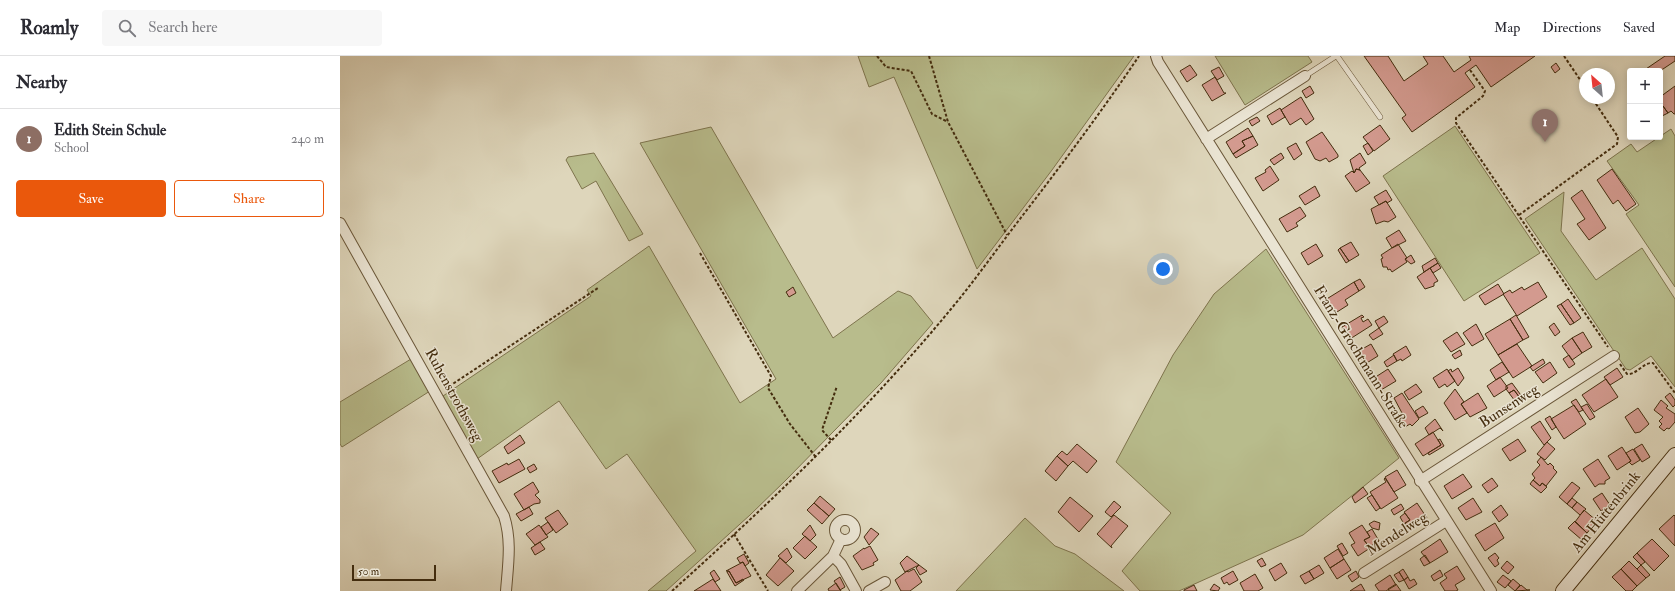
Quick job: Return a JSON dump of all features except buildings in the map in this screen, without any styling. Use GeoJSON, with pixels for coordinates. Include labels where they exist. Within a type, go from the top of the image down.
{"type":"FeatureCollection","features":[{"type":"Feature","properties":{"kind":"street","name":"Franz-Grochtmann-Straße"},"geometry":{"type":"LineString","coordinates":[[1156,56],[1158,62],[1490,591]]}},
{"type":"Feature","properties":{"kind":"street"},"geometry":{"type":"LineString","coordinates":[[1206,138],[1306,76]]}},
{"type":"Feature","properties":{"kind":"street","name":"Ruhenstrothsweg"},"geometry":{"type":"LineString","coordinates":[[340,223],[504,516],[510,544],[506,591]]}},
{"type":"Feature","properties":{"kind":"street","name":"Bunsenweg"},"geometry":{"type":"LineString","coordinates":[[1420,481],[1614,356]]}},
{"type":"Feature","properties":{"kind":"street","name":"Am Hüttenbrink"},"geometry":{"type":"LineString","coordinates":[[1563,591],[1675,455]]}},
{"type":"Feature","properties":{"kind":"street","name":"Mendelweg"},"geometry":{"type":"LineString","coordinates":[[1364,573],[1446,521]]}},
{"type":"Feature","properties":{"kind":"street"},"geometry":{"type":"LineString","coordinates":[[797,591],[833,556],[841,539]]}},
{"type":"Feature","properties":{"kind":"street"},"geometry":{"type":"LineString","coordinates":[[833,556],[841,564],[856,591]]}},
{"type":"Feature","properties":{"kind":"street"},"geometry":{"type":"LineString","coordinates":[[869,591],[885,582]]}},
{"type":"Feature","properties":{"kind":"lane"},"geometry":{"type":"LineString","coordinates":[[1306,76],[1336,56],[1380,117]]}},
{"type":"Feature","properties":{"kind":"path"},"geometry":{"type":"LineString","coordinates":[[877,56],[886,68],[911,71],[932,114],[948,122]]}},
{"type":"Feature","properties":{"kind":"path"},"geometry":{"type":"LineString","coordinates":[[929,56],[948,122],[1008,235]]}},
{"type":"Feature","properties":{"kind":"path"},"geometry":{"type":"LineString","coordinates":[[672,591],[734,534],[831,440],[951,309],[1102,111],[1139,56]]}},
{"type":"Feature","properties":{"kind":"path"},"geometry":{"type":"LineString","coordinates":[[1564,56],[1579,78]]}},
{"type":"Feature","properties":{"kind":"path"},"geometry":{"type":"LineString","coordinates":[[1470,70],[1485,91],[1483,96],[1456,118],[1456,123],[1627,374],[1630,374],[1649,363],[1653,363],[1675,393]]}},
{"type":"Feature","properties":{"kind":"path"},"geometry":{"type":"LineString","coordinates":[[1519,215],[1617,144],[1618,137],[1596,104]]}},
{"type":"Feature","properties":{"kind":"path"},"geometry":{"type":"LineString","coordinates":[[700,253],[771,376],[768,388],[790,424],[815,456]]}},
{"type":"Feature","properties":{"kind":"path"},"geometry":{"type":"LineString","coordinates":[[437,395],[598,288]]}},
{"type":"Feature","properties":{"kind":"path"},"geometry":{"type":"LineString","coordinates":[[831,440],[822,430],[837,386]]}},
{"type":"Feature","properties":{"kind":"path"},"geometry":{"type":"LineString","coordinates":[[734,534],[768,591]]}},
{"type":"Feature","properties":{"kind":"green space"},"geometry":{"type":"Polygon","coordinates":[[[858,56],[1134,56],[1052,170],[977,269],[894,77],[869,87],[858,56]]]}},
{"type":"Feature","properties":{"kind":"green space"},"geometry":{"type":"Polygon","coordinates":[[[1215,56],[1308,56],[1312,62],[1245,105],[1215,56]]]}},
{"type":"Feature","properties":{"kind":"green space"},"geometry":{"type":"Polygon","coordinates":[[[1455,126],[1540,253],[1464,301],[1383,176],[1455,126]]]}},
{"type":"Feature","properties":{"kind":"green space"},"geometry":{"type":"Polygon","coordinates":[[[711,127],[833,338],[898,291],[911,296],[933,323],[881,383],[750,515],[666,591],[648,591],[696,551],[627,454],[606,469],[559,401],[477,459],[443,396],[591,296],[587,290],[649,246],[740,403],[776,379],[640,143],[711,127]]]}},
{"type":"Feature","properties":{"kind":"green space"},"geometry":{"type":"Polygon","coordinates":[[[1671,129],[1675,136],[1675,287],[1626,214],[1639,205],[1607,161],[1631,144],[1637,152],[1655,140],[1663,140],[1663,134],[1671,129]]]}},
{"type":"Feature","properties":{"kind":"green space"},"geometry":{"type":"Polygon","coordinates":[[[594,153],[643,234],[629,241],[596,181],[582,189],[566,160],[568,157],[594,153]]]}},
{"type":"Feature","properties":{"kind":"green space"},"geometry":{"type":"Polygon","coordinates":[[[1564,192],[1561,231],[1596,280],[1642,248],[1675,299],[1675,387],[1651,356],[1630,370],[1626,369],[1525,219],[1564,192]]]}},
{"type":"Feature","properties":{"kind":"green space"},"geometry":{"type":"Polygon","coordinates":[[[1266,249],[1399,458],[1303,535],[1179,591],[1140,591],[1122,571],[1171,513],[1116,462],[1173,355],[1214,294],[1266,249]]]}},
{"type":"Feature","properties":{"kind":"green space"},"geometry":{"type":"Polygon","coordinates":[[[411,359],[430,391],[342,447],[340,444],[340,402],[411,359]]]}},
{"type":"Feature","properties":{"kind":"green space"},"geometry":{"type":"Polygon","coordinates":[[[1025,518],[1055,546],[1075,554],[1124,591],[956,591],[1025,518]]]}},
{"type":"Feature","properties":{"kind":"place","name":"Edith Stein Schule"},"geometry":{"type":"Point","coordinates":[1545,142]}}]}
